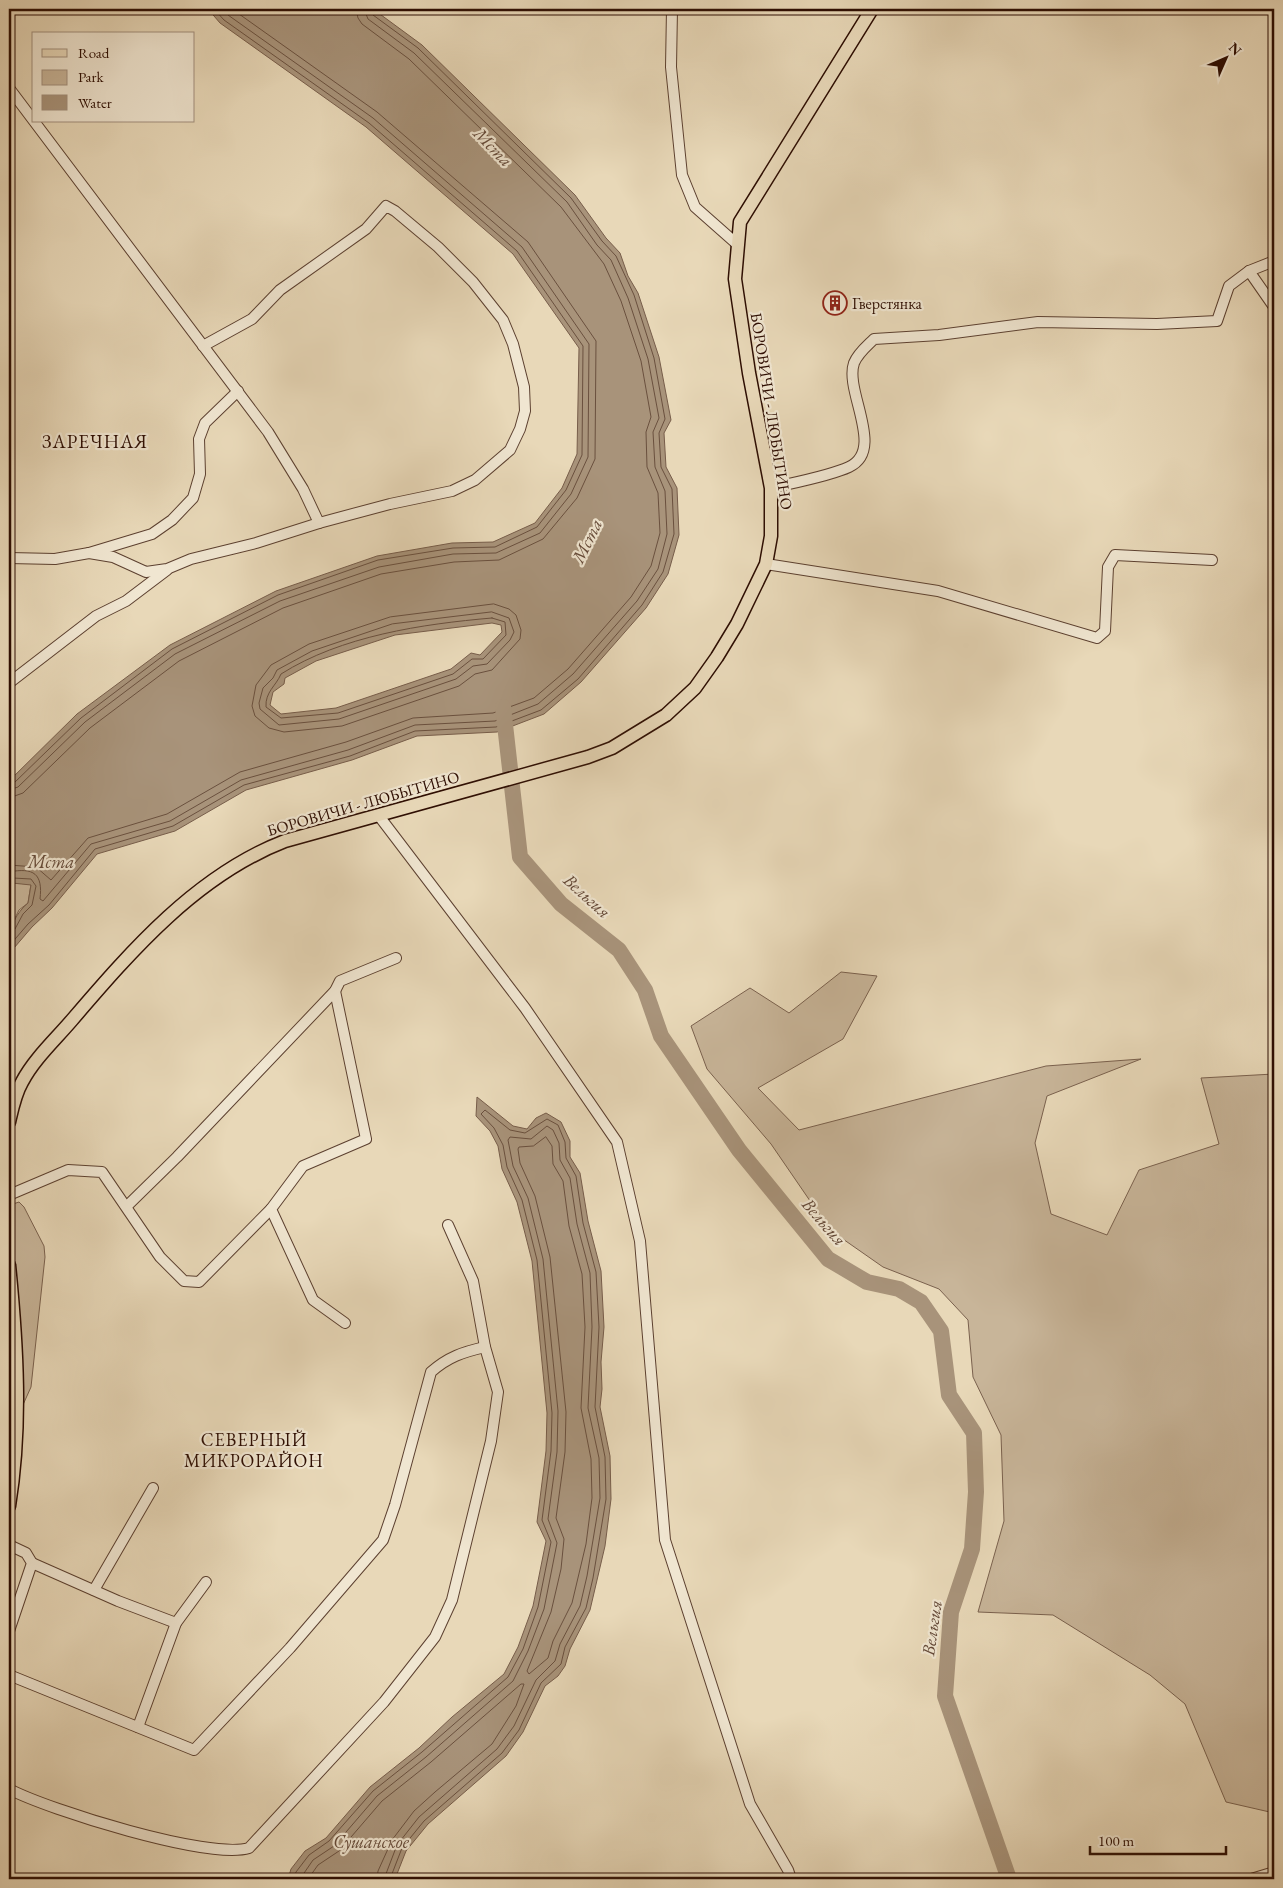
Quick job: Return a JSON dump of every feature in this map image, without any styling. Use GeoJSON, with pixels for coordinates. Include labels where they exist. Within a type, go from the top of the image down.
{"type":"FeatureCollection","features":[{"type":"Feature","properties":{"kind":"main road","name":"БОРОВИЧИ - ЛЮБЫТИНО"},"geometry":{"type":"LineString","coordinates":[[9,1122],[22,1082],[32,1068],[127,957],[170,915],[221,874],[256,852],[285,841],[572,762],[612,748],[666,715],[682,702],[717,657],[737,624],[766,564],[771,536],[770,488],[749,373],[735,279],[740,222],[872,9]]}},
{"type":"Feature","properties":{"kind":"main road"},"geometry":{"type":"LineString","coordinates":[[9,1265],[18,1407],[16,1454],[9,1506]]}},
{"type":"Feature","properties":{"kind":"street"},"geometry":{"type":"LineString","coordinates":[[672,9],[672,67],[682,175],[695,207],[738,245]]}},
{"type":"Feature","properties":{"kind":"street"},"geometry":{"type":"LineString","coordinates":[[9,88],[32,119]]}},
{"type":"Feature","properties":{"kind":"street"},"geometry":{"type":"LineString","coordinates":[[35,122],[268,432],[298,480],[319,523]]}},
{"type":"Feature","properties":{"kind":"street"},"geometry":{"type":"LineString","coordinates":[[9,683],[96,616],[126,601],[167,569],[190,559],[256,543],[319,523],[390,504],[452,491],[474,480],[510,450],[526,411],[524,387],[513,344],[503,320],[473,282],[438,247],[395,211],[386,206],[366,229],[280,290],[252,319],[203,346]]}},
{"type":"Feature","properties":{"kind":"street"},"geometry":{"type":"LineString","coordinates":[[770,488],[850,467],[862,455],[865,439],[853,375],[854,363],[861,352],[874,339],[939,335],[1038,322],[1157,324],[1216,321],[1229,286],[1249,271],[1274,261]]}},
{"type":"Feature","properties":{"kind":"street"},"geometry":{"type":"LineString","coordinates":[[1249,271],[1274,307]]}},
{"type":"Feature","properties":{"kind":"street"},"geometry":{"type":"LineString","coordinates":[[9,558],[55,559],[89,553],[152,534],[172,520],[193,498],[200,474],[199,439],[205,423],[238,390]]}},
{"type":"Feature","properties":{"kind":"street"},"geometry":{"type":"LineString","coordinates":[[89,553],[113,558],[146,572],[167,569]]}},
{"type":"Feature","properties":{"kind":"street"},"geometry":{"type":"LineString","coordinates":[[766,564],[938,591],[1097,638],[1105,630],[1108,566],[1114,555],[1212,560]]}},
{"type":"Feature","properties":{"kind":"street"},"geometry":{"type":"LineString","coordinates":[[379,816],[525,1008],[618,1142],[640,1241],[665,1540],[750,1804],[788,1870],[791,1879]]}},
{"type":"Feature","properties":{"kind":"street"},"geometry":{"type":"LineString","coordinates":[[127,1206],[177,1157],[334,991],[340,981],[396,958]]}},
{"type":"Feature","properties":{"kind":"street"},"geometry":{"type":"LineString","coordinates":[[9,1195],[68,1170],[84,1169],[102,1172],[160,1257],[184,1281],[199,1282],[270,1209],[303,1166],[366,1139],[334,991]]}},
{"type":"Feature","properties":{"kind":"street"},"geometry":{"type":"LineString","coordinates":[[270,1209],[313,1300],[345,1323]]}},
{"type":"Feature","properties":{"kind":"street"},"geometry":{"type":"LineString","coordinates":[[9,1789],[71,1814],[147,1836],[239,1851],[249,1848],[384,1702],[435,1637],[452,1600],[492,1442],[498,1392],[485,1347],[473,1281],[448,1225]]}},
{"type":"Feature","properties":{"kind":"street"},"geometry":{"type":"LineString","coordinates":[[9,1675],[194,1750],[290,1648],[384,1538],[395,1505],[431,1372],[444,1360],[460,1352],[485,1347]]}},
{"type":"Feature","properties":{"kind":"street"},"geometry":{"type":"LineString","coordinates":[[94,1590],[153,1488]]}},
{"type":"Feature","properties":{"kind":"street"},"geometry":{"type":"LineString","coordinates":[[9,1545],[26,1553],[32,1563],[176,1623]]}},
{"type":"Feature","properties":{"kind":"street"},"geometry":{"type":"LineString","coordinates":[[9,1631],[32,1563]]}},
{"type":"Feature","properties":{"kind":"street"},"geometry":{"type":"LineString","coordinates":[[138,1727],[176,1623],[206,1582]]}},
{"type":"Feature","properties":{"kind":"street"},"geometry":{"type":"LineString","coordinates":[[1251,1879],[1271,1873]]}},
{"type":"Feature","properties":{"kind":"green space"},"geometry":{"type":"Polygon","coordinates":[[[12,883],[31,884],[28,903],[19,910],[9,930],[9,892],[12,883]]]}},
{"type":"Feature","properties":{"kind":"green space"},"geometry":{"type":"Polygon","coordinates":[[[841,972],[877,976],[843,1039],[758,1088],[799,1130],[1046,1066],[1141,1059],[1047,1096],[1035,1143],[1051,1214],[1107,1235],[1139,1170],[1219,1144],[1201,1078],[1274,1074],[1274,1813],[1226,1802],[1185,1704],[1150,1675],[1053,1615],[978,1612],[1004,1521],[1001,1435],[973,1377],[968,1320],[939,1289],[883,1267],[830,1230],[771,1144],[707,1069],[691,1026],[750,988],[789,1013],[841,972]]]}},
{"type":"Feature","properties":{"kind":"green space"},"geometry":{"type":"Polygon","coordinates":[[[19,1202],[24,1207],[44,1246],[45,1257],[31,1387],[22,1407],[11,1208],[13,1204],[19,1202]]]}},
{"type":"Feature","properties":{"kind":"water","name":"Мста"},"geometry":{"type":"Polygon","coordinates":[[[208,9],[373,9],[422,45],[575,195],[606,238],[620,253],[628,276],[638,293],[659,357],[671,420],[664,433],[666,467],[677,488],[679,535],[668,574],[646,608],[581,682],[544,714],[497,732],[417,736],[352,760],[246,790],[175,831],[97,854],[52,908],[14,948],[9,983],[8,950],[11,930],[14,920],[28,903],[31,885],[12,883],[9,892],[9,781],[77,714],[170,645],[276,591],[377,556],[452,543],[493,542],[535,523],[562,488],[577,454],[579,348],[513,254],[366,127],[220,23],[208,9]],[[492,623],[395,635],[316,661],[285,678],[284,684],[273,692],[270,705],[281,714],[336,708],[451,669],[471,653],[480,655],[502,632],[501,625],[492,623]]]}},
{"type":"Feature","properties":{"kind":"water","name":"Сушанское"},"geometry":{"type":"Polygon","coordinates":[[[477,1097],[513,1126],[527,1129],[536,1118],[546,1113],[561,1122],[570,1141],[570,1157],[580,1173],[588,1221],[601,1271],[604,1327],[600,1407],[610,1456],[611,1499],[605,1546],[590,1610],[570,1649],[565,1666],[558,1676],[545,1686],[523,1732],[506,1756],[428,1824],[406,1851],[395,1879],[288,1879],[291,1869],[305,1851],[326,1838],[370,1787],[419,1748],[452,1717],[504,1674],[518,1647],[533,1606],[546,1541],[537,1522],[546,1451],[547,1413],[532,1261],[517,1202],[502,1169],[498,1146],[490,1131],[476,1116],[477,1097]]]}},
{"type":"Feature","properties":{"kind":"waterway","name":"Вельгия"},"geometry":{"type":"LineString","coordinates":[[503,707],[520,857],[561,904],[619,950],[645,990],[661,1036],[739,1150],[828,1259],[867,1282],[899,1289],[921,1302],[941,1331],[949,1395],[974,1433],[976,1492],[972,1549],[951,1612],[945,1696],[1009,1879]]}},
{"type":"Feature","properties":{"kind":"place","name":"Гверстянка"},"geometry":{"type":"Point","coordinates":[835,303]}},
{"type":"Feature","properties":{"kind":"district","name":"ЗАРЕЧНАЯ"},"geometry":{"type":"Point","coordinates":[95,441]}},
{"type":"Feature","properties":{"kind":"district","name":"СЕВЕРНЫЙ МИКРОРАЙОН"},"geometry":{"type":"Point","coordinates":[254,1450]}}]}
